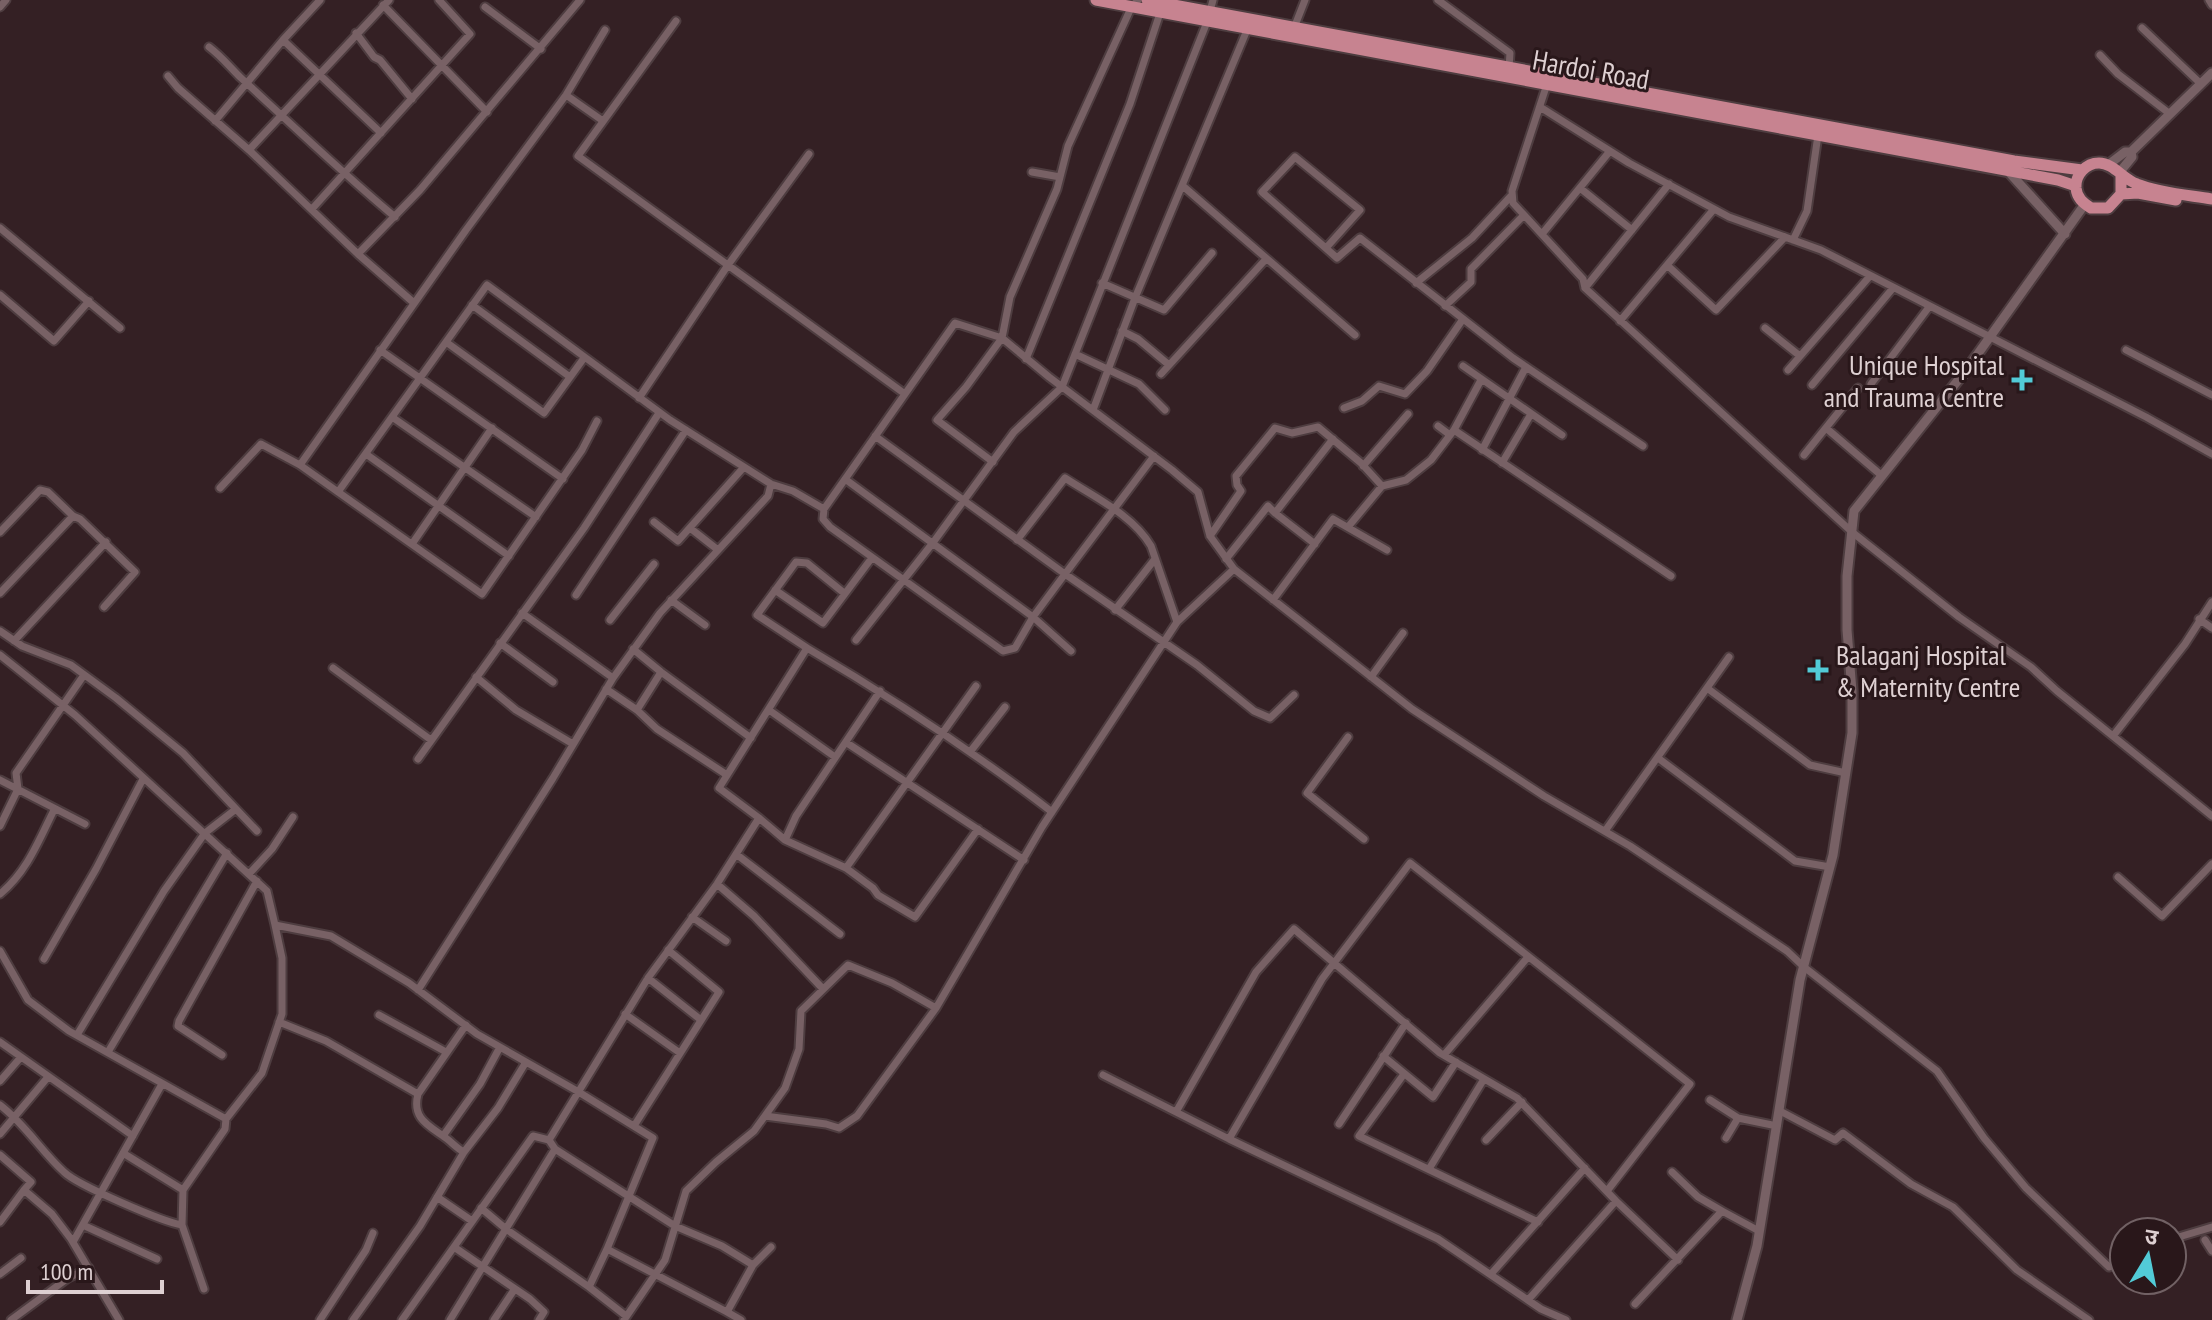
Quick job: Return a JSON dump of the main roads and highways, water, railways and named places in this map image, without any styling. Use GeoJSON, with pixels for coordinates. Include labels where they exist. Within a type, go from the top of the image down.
{"type":"FeatureCollection","features":[{"type":"Feature","properties":{"kind":"main road","name":"Hardoi Road"},"geometry":{"type":"LineString","coordinates":[[1096,0],[1134,4],[1160,13],[1209,11],[1247,30],[1292,33],[1509,68],[1548,80],[1818,135],[2008,165],[2082,170]]}},
{"type":"Feature","properties":{"kind":"main road","name":"Hardoi Road"},"geometry":{"type":"LineString","coordinates":[[1147,0],[1209,11],[1292,33],[2008,165],[2076,186]]}},
{"type":"Feature","properties":{"kind":"main road"},"geometry":{"type":"LineString","coordinates":[[2212,199],[2139,185],[2108,165],[2090,165],[2082,170],[2076,186],[2085,204],[2100,209],[2108,208],[2121,194],[2138,193],[2212,207]]}},
{"type":"Feature","properties":{"kind":"main road"},"geometry":{"type":"LineString","coordinates":[[2120,175],[2121,194]]}},
{"type":"Feature","properties":{"kind":"place","name":"Unique Hospital and Trauma Centre"},"geometry":{"type":"Point","coordinates":[2022,380]}},
{"type":"Feature","properties":{"kind":"place","name":"Balaganj Hospital & Maternity Centre"},"geometry":{"type":"Point","coordinates":[1818,670]}}]}
